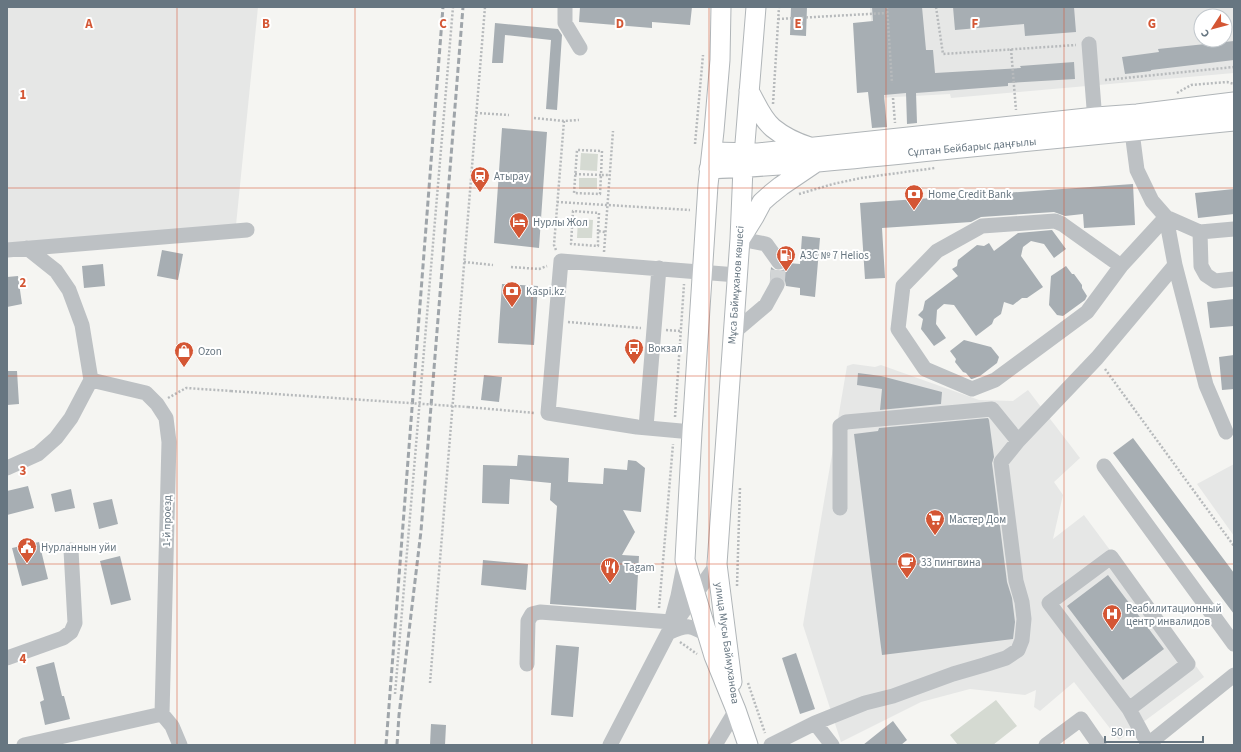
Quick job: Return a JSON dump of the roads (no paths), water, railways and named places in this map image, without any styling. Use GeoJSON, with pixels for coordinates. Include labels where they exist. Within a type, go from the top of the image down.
{"type":"FeatureCollection","features":[{"type":"Feature","properties":{"kind":"main road"},"geometry":{"type":"LineString","coordinates":[[685,560],[683,431],[702,272],[710,161],[720,60],[721,7]]}},
{"type":"Feature","properties":{"kind":"main road","name":"Мұса Баймұханов көшесі"},"geometry":{"type":"LineString","coordinates":[[717,564],[740,239],[744,161],[756,7]]}},
{"type":"Feature","properties":{"kind":"main road"},"geometry":{"type":"LineString","coordinates":[[740,239],[762,202],[814,155],[773,128],[764,117],[749,91]]}},
{"type":"Feature","properties":{"kind":"main road","name":"Сұлтан Бейбарыс даңғылы"},"geometry":{"type":"LineString","coordinates":[[814,155],[835,144],[1137,114],[1234,102]]}},
{"type":"Feature","properties":{"kind":"main road","name":"Сұлтан Бейбарыс даңғылы"},"geometry":{"type":"LineString","coordinates":[[710,161],[744,161],[814,155],[976,146],[1132,132],[1234,120]]}},
{"type":"Feature","properties":{"kind":"main road","name":"улица Мусы Баймуханова"},"geometry":{"type":"LineString","coordinates":[[685,560],[714,656],[736,710]]}},
{"type":"Feature","properties":{"kind":"main road","name":"улица Мусы Баймуханова"},"geometry":{"type":"LineString","coordinates":[[717,564],[736,710]]}},
{"type":"Feature","properties":{"kind":"main road"},"geometry":{"type":"LineString","coordinates":[[736,710],[748,745]]}},
{"type":"Feature","properties":{"kind":"street"},"geometry":{"type":"LineString","coordinates":[[565,7],[565,23],[580,48]]}},
{"type":"Feature","properties":{"kind":"street"},"geometry":{"type":"LineString","coordinates":[[1089,44],[1096,117]]}},
{"type":"Feature","properties":{"kind":"street"},"geometry":{"type":"LineString","coordinates":[[1132,132],[1137,170],[1152,201],[1166,217],[1200,232],[1234,229]]}},
{"type":"Feature","properties":{"kind":"street"},"geometry":{"type":"LineString","coordinates":[[1166,217],[1175,265],[1206,385],[1226,432]]}},
{"type":"Feature","properties":{"kind":"street"},"geometry":{"type":"LineString","coordinates":[[1121,266],[1062,224],[1055,221],[982,226],[937,251],[903,286],[898,329],[925,370],[972,388],[995,380],[1087,312],[1121,266],[1166,217]]}},
{"type":"Feature","properties":{"kind":"street"},"geometry":{"type":"LineString","coordinates":[[7,250],[247,230]]}},
{"type":"Feature","properties":{"kind":"street"},"geometry":{"type":"LineString","coordinates":[[1200,232],[1201,266],[1206,275],[1215,281],[1234,279]]}},
{"type":"Feature","properties":{"kind":"street"},"geometry":{"type":"LineString","coordinates":[[740,239],[766,244],[779,262]]}},
{"type":"Feature","properties":{"kind":"street"},"geometry":{"type":"LineString","coordinates":[[7,468],[38,454],[56,438],[71,418],[90,380],[82,325],[69,290],[56,270],[27,248]]}},
{"type":"Feature","properties":{"kind":"street"},"geometry":{"type":"LineString","coordinates":[[683,431],[590,420],[548,413],[561,261],[737,275]]}},
{"type":"Feature","properties":{"kind":"street"},"geometry":{"type":"LineString","coordinates":[[769,741],[865,703],[892,696],[954,674],[1006,658],[1018,650],[1022,640],[1024,619],[1022,602],[1016,581],[1002,462],[1018,441],[1097,358],[1175,265]]}},
{"type":"Feature","properties":{"kind":"street"},"geometry":{"type":"LineString","coordinates":[[646,427],[659,268]]}},
{"type":"Feature","properties":{"kind":"street"},"geometry":{"type":"LineString","coordinates":[[733,333],[766,305],[777,285]]}},
{"type":"Feature","properties":{"kind":"street","name":"1-й проезд"},"geometry":{"type":"LineString","coordinates":[[90,380],[146,393],[157,404],[166,418],[169,442],[162,714]]}},
{"type":"Feature","properties":{"kind":"street"},"geometry":{"type":"LineString","coordinates":[[840,508],[840,426],[846,422],[992,409],[1018,441]]}},
{"type":"Feature","properties":{"kind":"street"},"geometry":{"type":"LineString","coordinates":[[1104,466],[1234,644]]}},
{"type":"Feature","properties":{"kind":"street"},"geometry":{"type":"LineString","coordinates":[[7,658],[63,638],[71,632],[75,623],[71,550]]}},
{"type":"Feature","properties":{"kind":"street"},"geometry":{"type":"LineString","coordinates":[[1129,709],[1188,664],[1111,557],[1049,602],[1129,709],[1147,745],[1234,675]]}},
{"type":"Feature","properties":{"kind":"street"},"geometry":{"type":"LineString","coordinates":[[610,745],[678,596],[685,560]]}},
{"type":"Feature","properties":{"kind":"street"},"geometry":{"type":"LineString","coordinates":[[666,625],[696,594],[717,564]]}},
{"type":"Feature","properties":{"kind":"street"},"geometry":{"type":"LineString","coordinates":[[527,664],[528,621],[532,614],[540,612],[693,627],[708,635]]}},
{"type":"Feature","properties":{"kind":"street"},"geometry":{"type":"LineString","coordinates":[[715,745],[736,710]]}},
{"type":"Feature","properties":{"kind":"street"},"geometry":{"type":"LineString","coordinates":[[24,745],[162,714],[172,726],[180,745]]}},
{"type":"Feature","properties":{"kind":"street"},"geometry":{"type":"LineString","coordinates":[[1046,745],[1081,719],[1099,745]]}},
{"type":"Feature","properties":{"kind":"street"},"geometry":{"type":"LineString","coordinates":[[815,723],[832,745]]}},
{"type":"Feature","properties":{"kind":"tunnel"},"geometry":{"type":"LineString","coordinates":[[777,285],[779,262]]}},
{"type":"Feature","properties":{"kind":"railway"},"geometry":{"type":"LineString","coordinates":[[386,745],[443,7]]}},
{"type":"Feature","properties":{"kind":"railway"},"geometry":{"type":"LineString","coordinates":[[397,745],[399,715],[421,531],[463,7]]}},
{"type":"Feature","properties":{"kind":"place","name":"Атырау"},"geometry":{"type":"Point","coordinates":[480,193]}},
{"type":"Feature","properties":{"kind":"place","name":"Home Credit Bank"},"geometry":{"type":"Point","coordinates":[914,211]}},
{"type":"Feature","properties":{"kind":"place","name":"Нурлы Жол"},"geometry":{"type":"Point","coordinates":[519,239]}},
{"type":"Feature","properties":{"kind":"place","name":"АЗС № 7 Helios"},"geometry":{"type":"Point","coordinates":[786,272]}},
{"type":"Feature","properties":{"kind":"place","name":"Kaspi.kz"},"geometry":{"type":"Point","coordinates":[512,308]}},
{"type":"Feature","properties":{"kind":"place","name":"Вокзал"},"geometry":{"type":"Point","coordinates":[634,365]}},
{"type":"Feature","properties":{"kind":"place","name":"Ozon"},"geometry":{"type":"Point","coordinates":[184,368]}},
{"type":"Feature","properties":{"kind":"place","name":"Мастер Дом"},"geometry":{"type":"Point","coordinates":[935,536]}},
{"type":"Feature","properties":{"kind":"place","name":"Нурланнын уйи"},"geometry":{"type":"Point","coordinates":[27,564]}},
{"type":"Feature","properties":{"kind":"place","name":"33 пингвина"},"geometry":{"type":"Point","coordinates":[907,579]}},
{"type":"Feature","properties":{"kind":"place","name":"Tagam"},"geometry":{"type":"Point","coordinates":[610,584]}},
{"type":"Feature","properties":{"kind":"place","name":"Реабилитационный центр инвалидов"},"geometry":{"type":"Point","coordinates":[1112,631]}}]}
